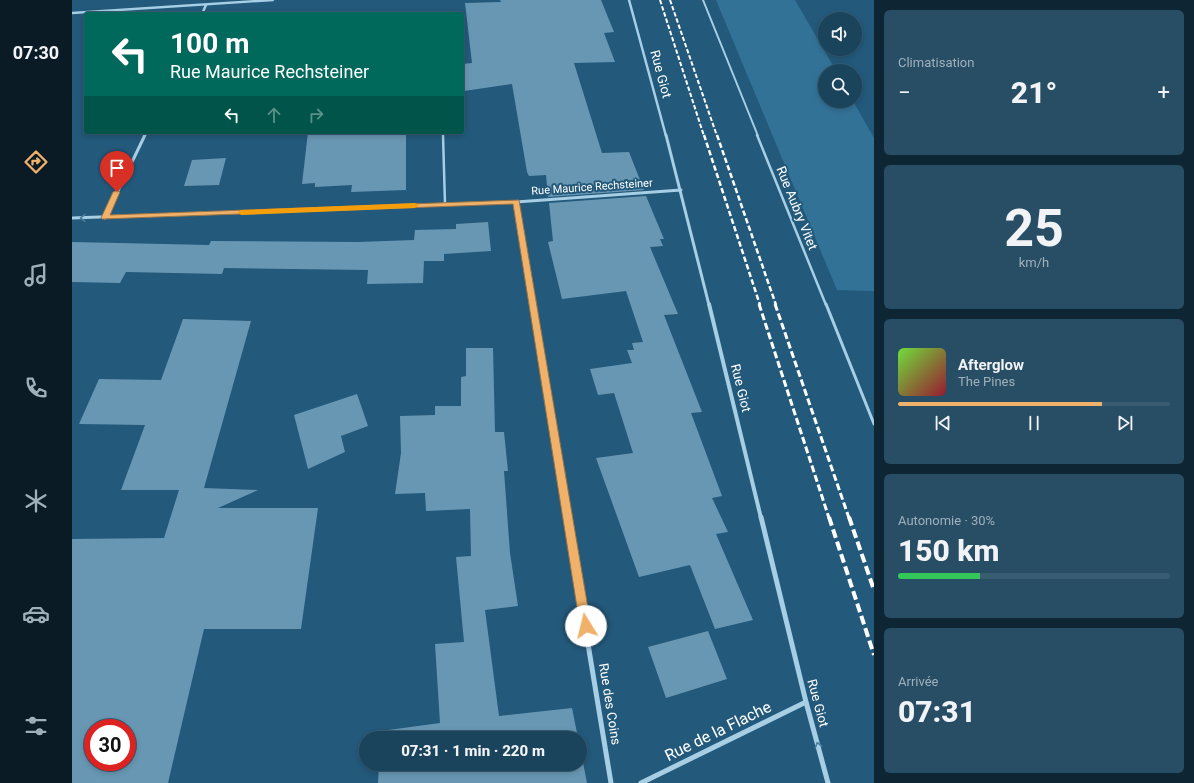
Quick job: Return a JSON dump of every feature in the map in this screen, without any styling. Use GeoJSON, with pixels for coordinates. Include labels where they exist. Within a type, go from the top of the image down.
{"type":"FeatureCollection","features":[{"type":"Feature","properties":{"kind":"street"},"geometry":{"type":"LineString","coordinates":[[89,12],[273,0]]}},
{"type":"Feature","properties":{"kind":"street","name":"Rue Giot"},"geometry":{"type":"LineString","coordinates":[[629,0],[681,190],[806,702],[828,783]]}},
{"type":"Feature","properties":{"kind":"street"},"geometry":{"type":"LineString","coordinates":[[203,12],[206,5]]}},
{"type":"Feature","properties":{"kind":"street"},"geometry":{"type":"LineString","coordinates":[[72,13],[84,12]]}},
{"type":"Feature","properties":{"kind":"street"},"geometry":{"type":"LineString","coordinates":[[105,218],[145,134]]}},
{"type":"Feature","properties":{"kind":"street","name":"Rue Maurice Rechsteiner"},"geometry":{"type":"LineString","coordinates":[[72,218],[516,202],[681,190]]}},
{"type":"Feature","properties":{"kind":"street","name":"Rue des Coins"},"geometry":{"type":"LineString","coordinates":[[516,202],[611,783]]}},
{"type":"Feature","properties":{"kind":"street","name":"Rue de la Flache"},"geometry":{"type":"LineString","coordinates":[[641,783],[806,702]]}},
{"type":"Feature","properties":{"kind":"lane","name":"Rue Aubry Vitet"},"geometry":{"type":"LineString","coordinates":[[703,0],[874,424]]}},
{"type":"Feature","properties":{"kind":"lane"},"geometry":{"type":"LineString","coordinates":[[443,134],[445,204]]}},
{"type":"Feature","properties":{"kind":"shaded area"},"geometry":{"type":"Polygon","coordinates":[[[716,0],[795,0],[818,40],[818,56],[827,56],[832,64],[818,64],[818,108],[857,108],[874,138],[874,291],[837,290],[716,0]]]}},
{"type":"Feature","properties":{"kind":"building"},"geometry":{"type":"Polygon","coordinates":[[[500,0],[601,0],[614,32],[604,33],[615,62],[574,63],[602,153],[629,152],[644,190],[548,197],[546,175],[529,176],[527,172],[512,84],[464,91],[464,64],[472,63],[465,3],[501,2],[500,0]]]}},
{"type":"Feature","properties":{"kind":"building"},"geometry":{"type":"Polygon","coordinates":[[[308,134],[406,134],[406,190],[351,192],[352,185],[315,187],[315,183],[302,184],[308,134]]]}},
{"type":"Feature","properties":{"kind":"building"},"geometry":{"type":"Polygon","coordinates":[[[226,158],[219,185],[184,186],[192,160],[226,158]]]}},
{"type":"Feature","properties":{"kind":"building"},"geometry":{"type":"Polygon","coordinates":[[[646,196],[664,239],[660,239],[663,246],[650,247],[678,314],[664,315],[702,412],[691,413],[722,496],[712,498],[728,532],[716,534],[753,620],[715,629],[690,565],[639,577],[596,458],[633,453],[614,393],[598,395],[590,369],[632,363],[627,350],[634,350],[632,343],[643,342],[626,291],[562,299],[548,242],[553,241],[549,203],[646,196]]]}},
{"type":"Feature","properties":{"kind":"building"},"geometry":{"type":"Polygon","coordinates":[[[488,222],[491,251],[444,254],[444,261],[424,261],[423,283],[367,284],[368,270],[224,268],[222,274],[126,272],[120,283],[72,282],[72,242],[209,245],[211,241],[358,242],[414,240],[415,230],[456,229],[456,224],[488,222]]]}},
{"type":"Feature","properties":{"kind":"building"},"geometry":{"type":"Polygon","coordinates":[[[183,319],[251,321],[204,488],[258,490],[218,508],[318,508],[301,629],[204,629],[168,783],[72,783],[72,539],[164,538],[179,490],[121,490],[145,425],[79,424],[99,379],[161,380],[183,319]]]}},
{"type":"Feature","properties":{"kind":"building"},"geometry":{"type":"Polygon","coordinates":[[[466,348],[493,348],[495,432],[504,432],[508,471],[504,471],[510,553],[518,606],[485,610],[499,716],[572,708],[577,731],[381,731],[440,723],[435,644],[464,642],[456,557],[471,556],[470,509],[426,511],[425,493],[395,494],[401,453],[400,416],[435,415],[435,406],[461,406],[461,377],[466,376],[466,348]]]}},
{"type":"Feature","properties":{"kind":"building"},"geometry":{"type":"Polygon","coordinates":[[[357,394],[368,426],[341,436],[345,452],[308,469],[294,415],[357,394]]]}},
{"type":"Feature","properties":{"kind":"building"},"geometry":{"type":"Polygon","coordinates":[[[708,631],[727,679],[666,698],[648,647],[708,631]]]}},
{"type":"Feature","properties":{"kind":"building"},"geometry":{"type":"Polygon","coordinates":[[[379,771],[585,771],[587,783],[378,783],[379,771]]]}},
{"type":"Feature","properties":{"kind":"railway"},"geometry":{"type":"LineString","coordinates":[[660,0],[704,136]]}},
{"type":"Feature","properties":{"kind":"railway"},"geometry":{"type":"LineString","coordinates":[[670,0],[717,136]]}},
{"type":"Feature","properties":{"kind":"railway"},"geometry":{"type":"LineString","coordinates":[[704,135],[760,305]]}},
{"type":"Feature","properties":{"kind":"railway"},"geometry":{"type":"LineString","coordinates":[[717,135],[776,305]]}},
{"type":"Feature","properties":{"kind":"railway"},"geometry":{"type":"LineString","coordinates":[[759,304],[829,518]]}},
{"type":"Feature","properties":{"kind":"railway"},"geometry":{"type":"LineString","coordinates":[[775,304],[849,518]]}},
{"type":"Feature","properties":{"kind":"railway"},"geometry":{"type":"LineString","coordinates":[[829,517],[874,655]]}},
{"type":"Feature","properties":{"kind":"railway"},"geometry":{"type":"LineString","coordinates":[[849,517],[874,590]]}},
{"type":"Feature","properties":{"kind":"slow traffic"},"geometry":{"type":"LineString","coordinates":[[241,212],[415,205]]}},
{"type":"Feature","properties":{"kind":"route"},"geometry":{"type":"LineString","coordinates":[[117,192],[105,218],[516,202],[586,626]]}}]}
